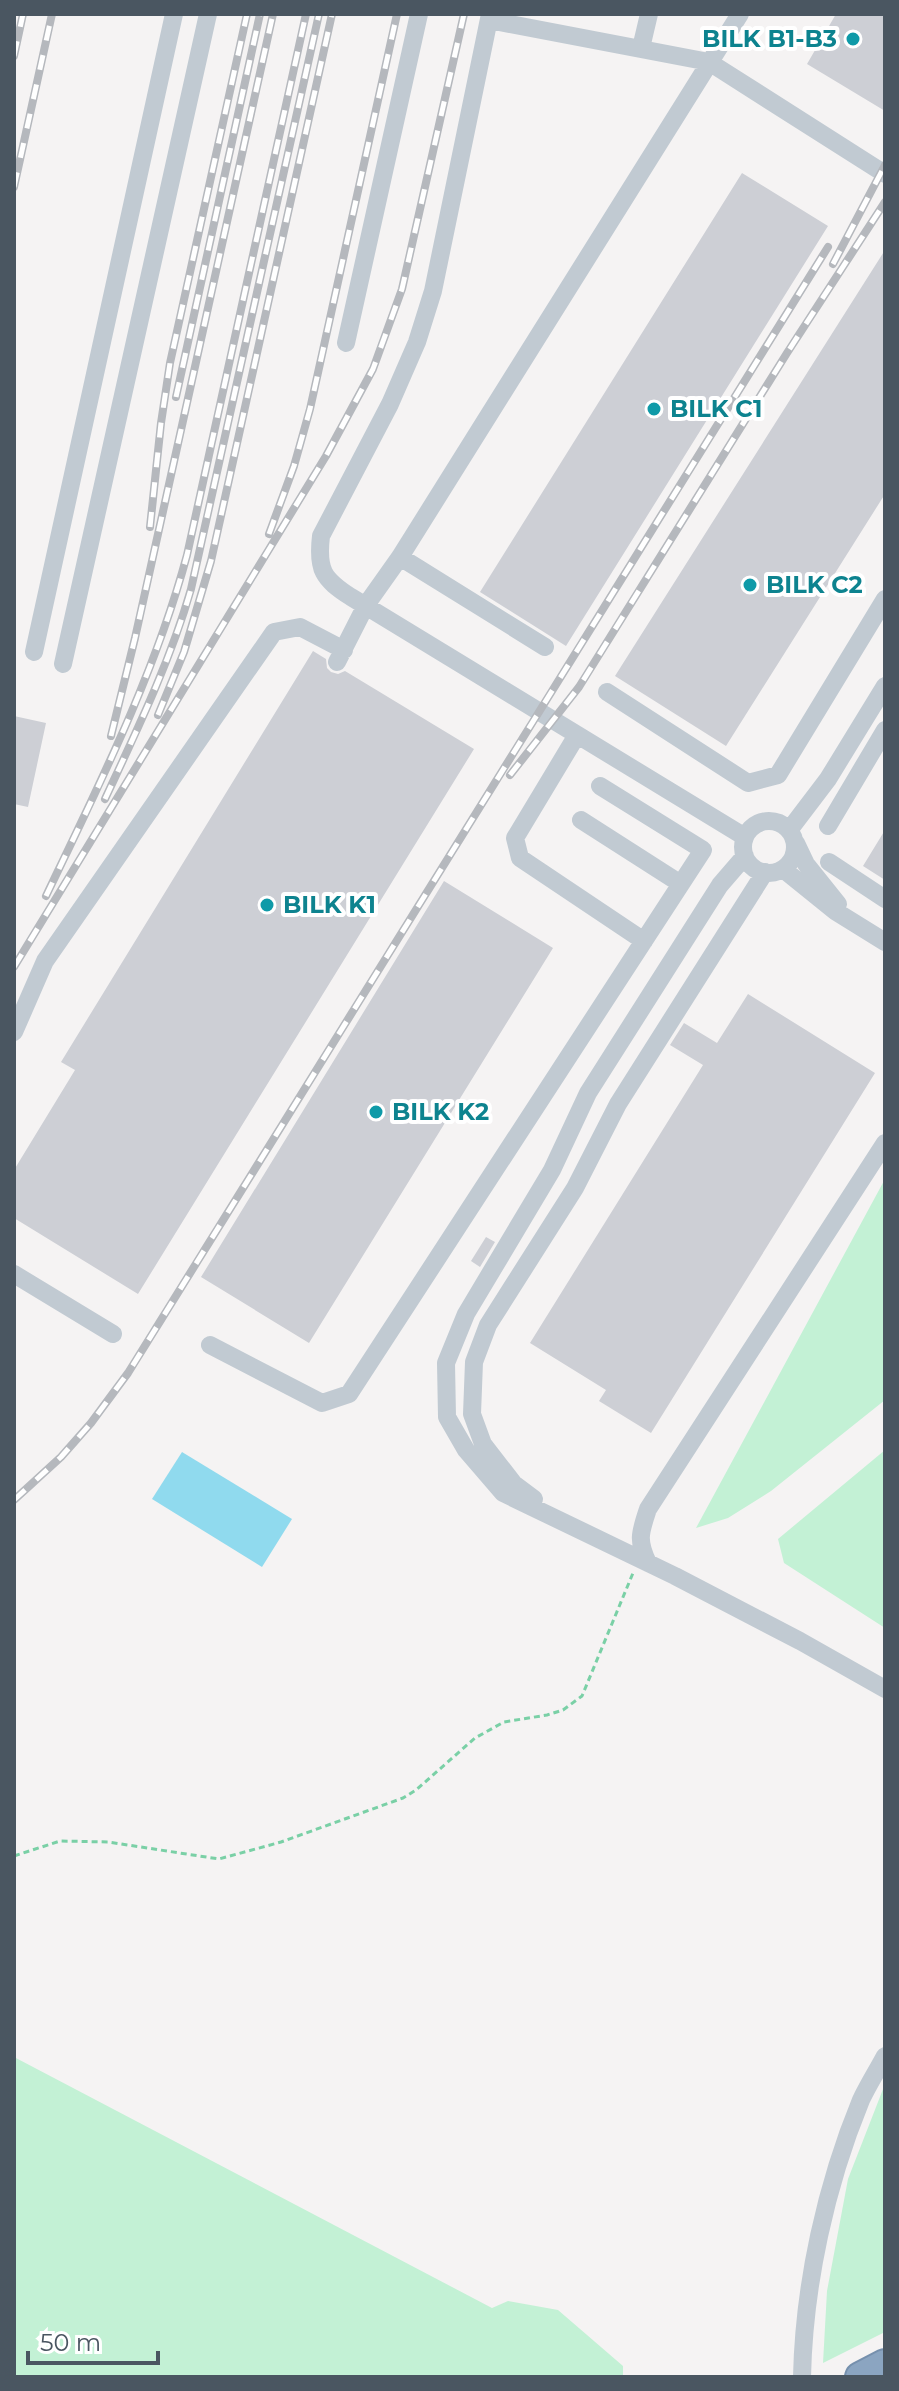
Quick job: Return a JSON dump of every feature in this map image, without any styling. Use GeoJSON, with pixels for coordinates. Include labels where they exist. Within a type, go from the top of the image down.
{"type":"FeatureCollection","features":[{"type":"Feature","properties":{"kind":"highway"},"geometry":{"type":"LineString","coordinates":[[860,2377],[885,2364]]}},
{"type":"Feature","properties":{"kind":"street"},"geometry":{"type":"LineString","coordinates":[[34,652],[174,14]]}},
{"type":"Feature","properties":{"kind":"street"},"geometry":{"type":"LineString","coordinates":[[63,664],[208,14]]}},
{"type":"Feature","properties":{"kind":"street"},"geometry":{"type":"LineString","coordinates":[[346,343],[419,14]]}},
{"type":"Feature","properties":{"kind":"street"},"geometry":{"type":"LineString","coordinates":[[641,48],[649,14]]}},
{"type":"Feature","properties":{"kind":"street"},"geometry":{"type":"LineString","coordinates":[[14,1032],[45,961],[274,632],[300,627],[340,656],[366,605],[400,557],[739,15]]}},
{"type":"Feature","properties":{"kind":"street"},"geometry":{"type":"LineString","coordinates":[[745,837],[332,585],[322,572],[319,555],[321,536],[390,404],[417,342],[433,291],[490,17],[709,62],[885,174]]}},
{"type":"Feature","properties":{"kind":"street"},"geometry":{"type":"LineString","coordinates":[[400,557],[545,647]]}},
{"type":"Feature","properties":{"kind":"street"},"geometry":{"type":"LineString","coordinates":[[607,692],[748,783],[778,775],[885,599]]}},
{"type":"Feature","properties":{"kind":"street"},"geometry":{"type":"LineString","coordinates":[[569,1524],[514,1484],[483,1444],[472,1414],[474,1362],[488,1325],[575,1188],[618,1104],[774,871],[793,858],[793,836],[885,686]]}},
{"type":"Feature","properties":{"kind":"street"},"geometry":{"type":"LineString","coordinates":[[828,826],[885,730]]}},
{"type":"Feature","properties":{"kind":"street"},"geometry":{"type":"LineString","coordinates":[[577,735],[515,838],[520,858],[644,941]]}},
{"type":"Feature","properties":{"kind":"street"},"geometry":{"type":"LineString","coordinates":[[210,1345],[322,1403],[349,1394],[703,850],[600,786]]}},
{"type":"Feature","properties":{"kind":"street"},"geometry":{"type":"LineString","coordinates":[[581,820],[681,884]]}},
{"type":"Feature","properties":{"kind":"street"},"geometry":{"type":"LineString","coordinates":[[860,926],[806,864],[793,836],[774,820],[757,823],[745,837],[745,856],[757,870],[774,871],[885,942]]}},
{"type":"Feature","properties":{"kind":"street"},"geometry":{"type":"LineString","coordinates":[[745,856],[720,885],[588,1093],[552,1170],[466,1314],[446,1363],[447,1417],[466,1450],[503,1493],[800,1641],[885,1689]]}},
{"type":"Feature","properties":{"kind":"street"},"geometry":{"type":"LineString","coordinates":[[829,862],[885,899]]}},
{"type":"Feature","properties":{"kind":"street"},"geometry":{"type":"LineString","coordinates":[[643,1561],[639,1535],[648,1509],[885,1143]]}},
{"type":"Feature","properties":{"kind":"street"},"geometry":{"type":"LineString","coordinates":[[14,1274],[113,1334]]}},
{"type":"Feature","properties":{"kind":"street"},"geometry":{"type":"LineString","coordinates":[[803,2368],[810,2282],[830,2191],[862,2099],[885,2056]]}},
{"type":"Feature","properties":{"kind":"path"},"geometry":{"type":"LineString","coordinates":[[14,1856],[60,1841],[108,1842],[219,1859],[281,1842],[403,1798],[475,1738],[504,1722],[563,1710],[582,1696],[643,1561]]}},
{"type":"Feature","properties":{"kind":"green space"},"geometry":{"type":"Polygon","coordinates":[[[885,1179],[885,1400],[771,1491],[728,1518],[696,1528],[885,1179]]]}},
{"type":"Feature","properties":{"kind":"green space"},"geometry":{"type":"Polygon","coordinates":[[[885,1450],[885,1628],[784,1563],[778,1539],[885,1450]]]}},
{"type":"Feature","properties":{"kind":"green space"},"geometry":{"type":"Polygon","coordinates":[[[14,2057],[492,2308],[508,2301],[558,2310],[623,2366],[623,2377],[14,2377],[14,2057]]]}},
{"type":"Feature","properties":{"kind":"green space"},"geometry":{"type":"Polygon","coordinates":[[[885,2084],[885,2332],[823,2363],[827,2291],[848,2179],[885,2084]]]}},
{"type":"Feature","properties":{"kind":"water"},"geometry":{"type":"Polygon","coordinates":[[[182,1452],[292,1519],[262,1567],[152,1499],[182,1452]]]}},
{"type":"Feature","properties":{"kind":"building","name":"BILK B1-B3"},"geometry":{"type":"Polygon","coordinates":[[[836,14],[885,14],[885,111],[807,64],[836,14]]]}},
{"type":"Feature","properties":{"kind":"building","name":"BILK C1"},"geometry":{"type":"Polygon","coordinates":[[[742,173],[828,226],[566,646],[480,592],[742,173]]]}},
{"type":"Feature","properties":{"kind":"building","name":"BILK C2"},"geometry":{"type":"Polygon","coordinates":[[[885,250],[885,494],[726,746],[615,676],[885,250]]]}},
{"type":"Feature","properties":{"kind":"building","name":"BILK K1"},"geometry":{"type":"Polygon","coordinates":[[[313,651],[326,659],[331,672],[338,674],[345,671],[474,749],[138,1294],[14,1218],[14,1170],[75,1070],[61,1062],[313,651]]]}},
{"type":"Feature","properties":{"kind":"building"},"geometry":{"type":"Polygon","coordinates":[[[14,716],[46,723],[28,807],[14,804],[14,716]]]}},
{"type":"Feature","properties":{"kind":"building"},"geometry":{"type":"Polygon","coordinates":[[[885,830],[885,880],[863,866],[885,830]]]}},
{"type":"Feature","properties":{"kind":"building","name":"BILK K2"},"geometry":{"type":"Polygon","coordinates":[[[444,881],[553,948],[309,1343],[201,1277],[444,881]]]}},
{"type":"Feature","properties":{"kind":"building"},"geometry":{"type":"Polygon","coordinates":[[[748,994],[875,1073],[651,1433],[599,1401],[606,1390],[530,1343],[703,1065],[670,1045],[684,1023],[717,1043],[748,994]]]}},
{"type":"Feature","properties":{"kind":"building"},"geometry":{"type":"Polygon","coordinates":[[[486,1237],[495,1242],[480,1267],[471,1261],[486,1237]]]}},
{"type":"Feature","properties":{"kind":"railway"},"geometry":{"type":"LineString","coordinates":[[14,56],[23,14]]}},
{"type":"Feature","properties":{"kind":"railway"},"geometry":{"type":"LineString","coordinates":[[14,187],[52,14]]}},
{"type":"Feature","properties":{"kind":"railway"},"geometry":{"type":"LineString","coordinates":[[150,527],[170,363],[247,14]]}},
{"type":"Feature","properties":{"kind":"railway"},"geometry":{"type":"LineString","coordinates":[[176,397],[260,14]]}},
{"type":"Feature","properties":{"kind":"railway"},"geometry":{"type":"LineString","coordinates":[[111,736],[273,14]]}},
{"type":"Feature","properties":{"kind":"railway"},"geometry":{"type":"LineString","coordinates":[[46,896],[142,686],[187,555],[306,14]]}},
{"type":"Feature","properties":{"kind":"railway"},"geometry":{"type":"LineString","coordinates":[[105,799],[163,669],[191,589],[319,14]]}},
{"type":"Feature","properties":{"kind":"railway"},"geometry":{"type":"LineString","coordinates":[[158,715],[184,652],[211,561],[332,14]]}},
{"type":"Feature","properties":{"kind":"railway"},"geometry":{"type":"LineString","coordinates":[[269,534],[294,466],[310,409],[397,14]]}},
{"type":"Feature","properties":{"kind":"railway"},"geometry":{"type":"LineString","coordinates":[[14,967],[326,456],[373,369],[402,289],[464,14]]}},
{"type":"Feature","properties":{"kind":"railway"},"geometry":{"type":"LineString","coordinates":[[833,264],[885,165]]}},
{"type":"Feature","properties":{"kind":"railway"},"geometry":{"type":"LineString","coordinates":[[510,775],[579,687],[885,202]]}},
{"type":"Feature","properties":{"kind":"railway"},"geometry":{"type":"LineString","coordinates":[[14,1500],[61,1457],[128,1373],[828,247]]}},
{"type":"Feature","properties":{"kind":"place","name":"BILK B1-B3"},"geometry":{"type":"Point","coordinates":[853,39]}},
{"type":"Feature","properties":{"kind":"place","name":"BILK C1"},"geometry":{"type":"Point","coordinates":[654,409]}},
{"type":"Feature","properties":{"kind":"place","name":"BILK C2"},"geometry":{"type":"Point","coordinates":[750,585]}},
{"type":"Feature","properties":{"kind":"place","name":"BILK K1"},"geometry":{"type":"Point","coordinates":[267,905]}},
{"type":"Feature","properties":{"kind":"place","name":"BILK K2"},"geometry":{"type":"Point","coordinates":[376,1112]}}]}
